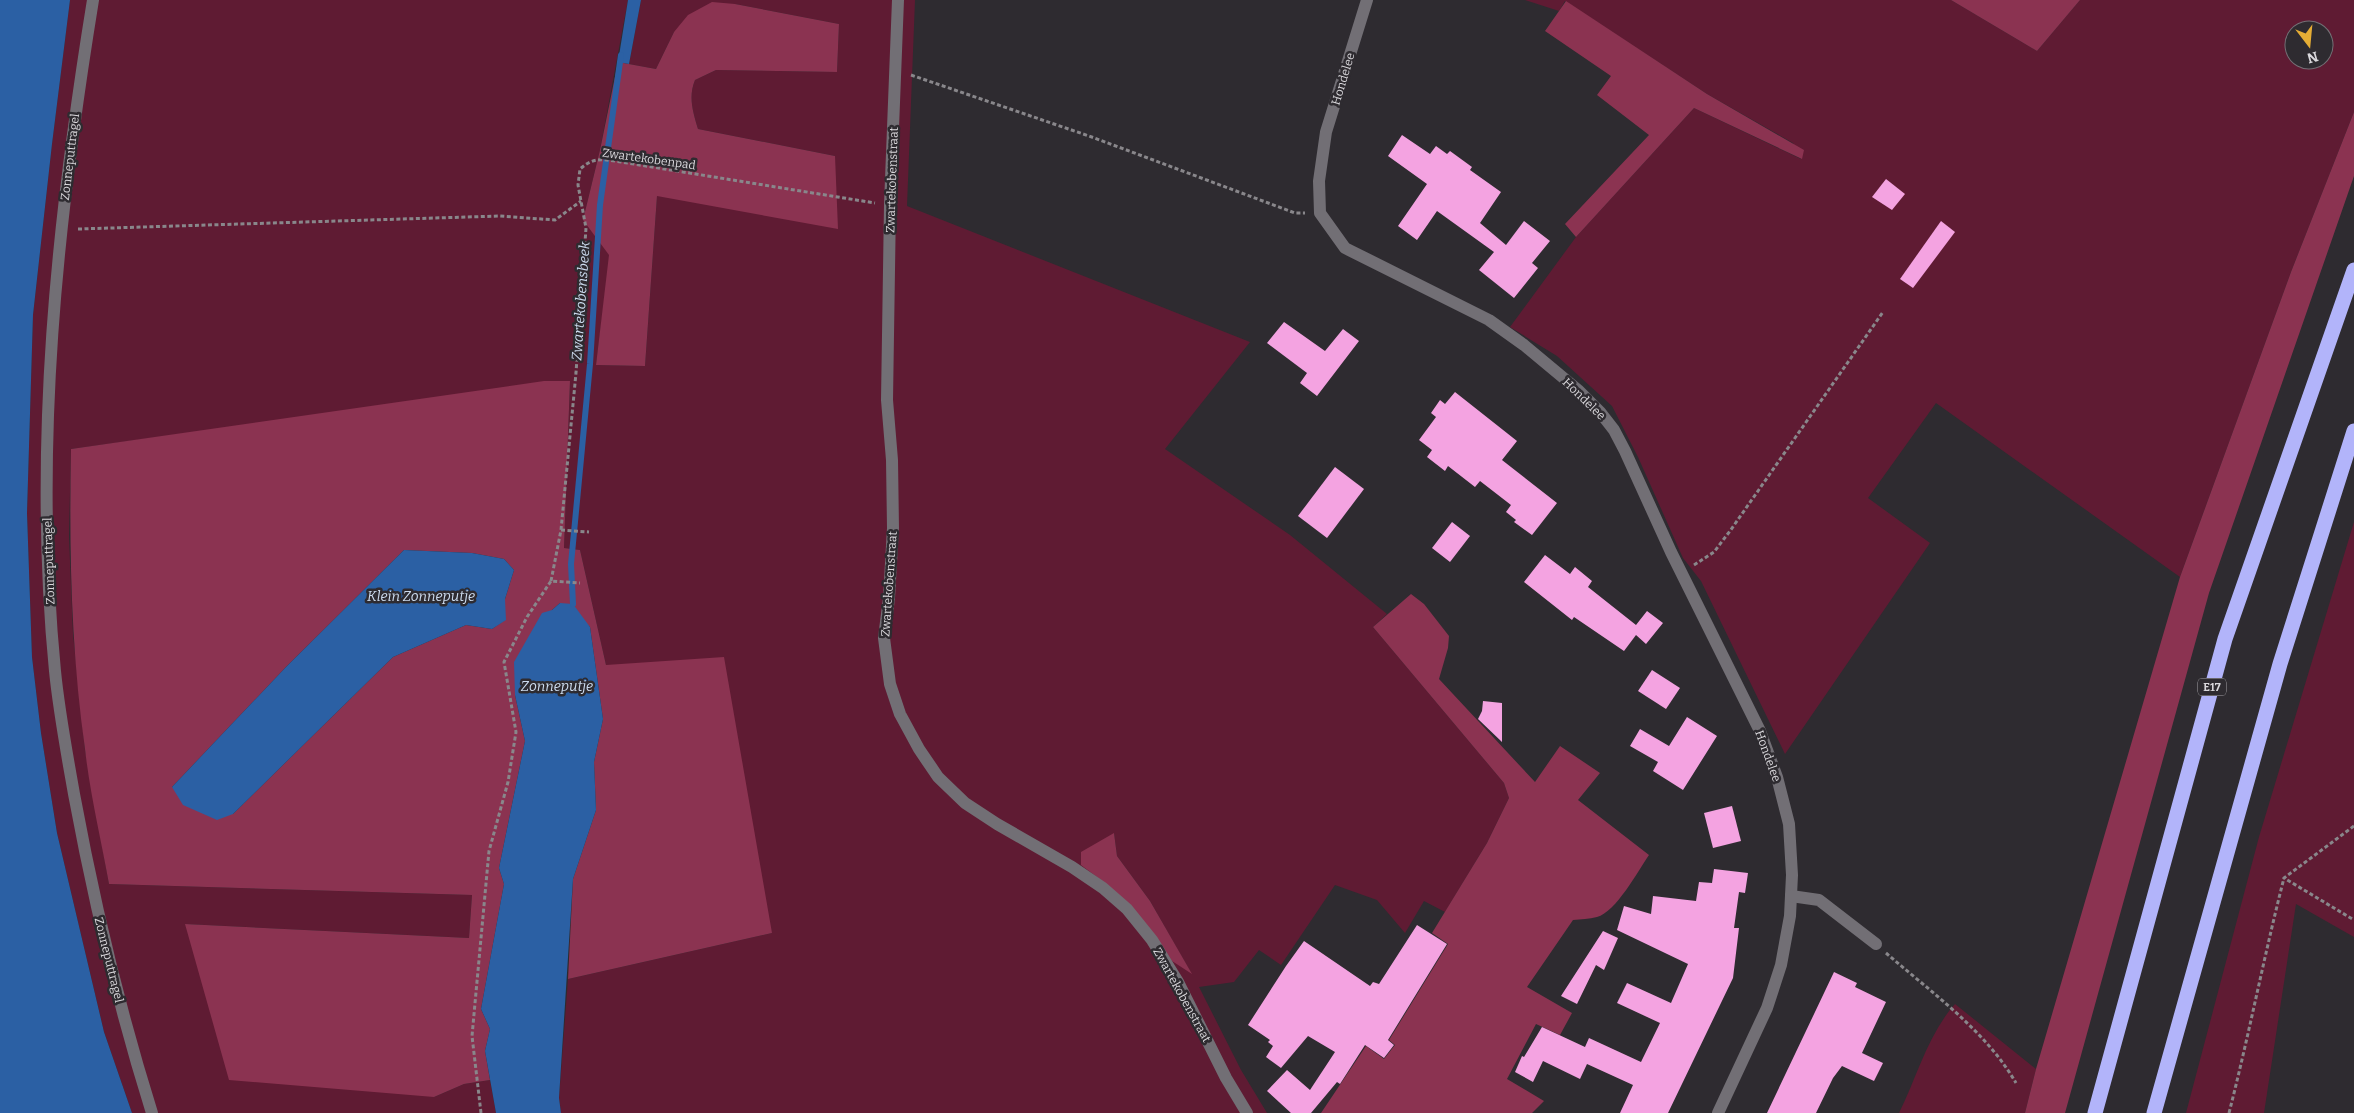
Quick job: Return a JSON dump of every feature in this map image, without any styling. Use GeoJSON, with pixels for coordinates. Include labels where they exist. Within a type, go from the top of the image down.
{"type":"FeatureCollection","features":[{"type":"Feature","properties":{"kind":"highway","name":"E17"},"geometry":{"type":"LineString","coordinates":[[2095,1113],[2225,639],[2354,270]]}},
{"type":"Feature","properties":{"kind":"highway"},"geometry":{"type":"LineString","coordinates":[[2154,1113],[2280,664],[2354,431]]}},
{"type":"Feature","properties":{"kind":"street","name":"Zonneputtragel"},"geometry":{"type":"LineString","coordinates":[[93,0],[61,230],[51,353],[47,484],[48,572],[55,672],[68,762],[101,930],[131,1048],[152,1113]]}},
{"type":"Feature","properties":{"kind":"street","name":"Zwartekobenstraat"},"geometry":{"type":"LineString","coordinates":[[898,0],[890,205],[887,400],[892,460],[893,528],[889,598],[884,638],[890,684],[900,714],[919,749],[938,777],[965,803],[997,824],[1072,867],[1103,888],[1127,909],[1152,940],[1178,982],[1226,1078],[1247,1113]]}},
{"type":"Feature","properties":{"kind":"street","name":"Hondelee"},"geometry":{"type":"LineString","coordinates":[[1367,0],[1326,132],[1319,181],[1320,213],[1345,248],[1489,320],[1524,345],[1595,406],[1614,430],[1682,574],[1760,731],[1777,777],[1789,824],[1792,875],[1791,896],[1781,965],[1767,1008],[1718,1113]]}},
{"type":"Feature","properties":{"kind":"street"},"geometry":{"type":"LineString","coordinates":[[1791,896],[1819,900],[1876,944]]}},
{"type":"Feature","properties":{"kind":"path"},"geometry":{"type":"LineString","coordinates":[[895,74],[912,75],[1080,133],[1294,213],[1320,213]]}},
{"type":"Feature","properties":{"kind":"path","name":"Zwartekobenpad"},"geometry":{"type":"LineString","coordinates":[[551,581],[561,530],[576,373],[586,228],[578,185],[580,170],[590,161],[600,159],[890,205]]}},
{"type":"Feature","properties":{"kind":"path"},"geometry":{"type":"LineString","coordinates":[[61,230],[500,216],[555,220],[581,201]]}},
{"type":"Feature","properties":{"kind":"path"},"geometry":{"type":"LineString","coordinates":[[1682,574],[1714,552],[1883,312]]}},
{"type":"Feature","properties":{"kind":"path"},"geometry":{"type":"LineString","coordinates":[[561,530],[589,532]]}},
{"type":"Feature","properties":{"kind":"path"},"geometry":{"type":"LineString","coordinates":[[481,1113],[472,1036],[489,851],[508,782],[516,732],[504,662],[527,617],[551,581],[580,583]]}},
{"type":"Feature","properties":{"kind":"path"},"geometry":{"type":"LineString","coordinates":[[2229,1113],[2252,1022],[2269,935],[2284,878],[2354,826]]}},
{"type":"Feature","properties":{"kind":"path"},"geometry":{"type":"LineString","coordinates":[[2284,878],[2354,920]]}},
{"type":"Feature","properties":{"kind":"path"},"geometry":{"type":"LineString","coordinates":[[1876,944],[1976,1034],[2003,1061],[2016,1083]]}},
{"type":"Feature","properties":{"kind":"shaded area"},"geometry":{"type":"Polygon","coordinates":[[[70,0],[628,0],[600,150],[583,220],[610,255],[596,365],[645,366],[657,196],[835,156],[698,129],[692,98],[695,80],[716,70],[837,72],[839,24],[735,4],[674,32],[656,69],[629,64],[641,0],[915,0],[907,206],[1250,342],[1165,449],[1290,535],[1387,614],[1373,627],[1504,783],[1509,798],[1487,843],[1445,912],[1424,901],[1405,933],[1377,900],[1335,885],[1281,965],[1259,950],[1234,982],[1199,987],[1241,1070],[1267,1113],[561,1113],[559,1098],[568,979],[772,933],[606,665],[580,550],[564,548],[570,381],[71,449],[69,536],[73,634],[85,750],[109,884],[472,895],[469,938],[185,924],[434,1097],[464,1084],[490,1080],[496,1113],[132,1113],[104,1032],[57,833],[41,733],[32,657],[27,513],[33,315],[70,0]],[[1114,833],[1105,883],[1191,973],[1150,901],[1117,856],[1114,833]]]}},
{"type":"Feature","properties":{"kind":"shaded area"},"geometry":{"type":"Polygon","coordinates":[[[1525,0],[1951,0],[2037,51],[2080,0],[2354,0],[2354,112],[2291,272],[2180,577],[1936,403],[1868,498],[1930,543],[1785,754],[1701,581],[1683,558],[1638,457],[1612,406],[1557,356],[1510,327],[1576,237],[1694,108],[1801,159],[1793,143],[1707,94],[1565,1],[1559,11],[1525,0]]]}},
{"type":"Feature","properties":{"kind":"shaded area"},"geometry":{"type":"Polygon","coordinates":[[[1951,0],[2080,0],[2037,51],[1951,0]]]}},
{"type":"Feature","properties":{"kind":"shaded area"},"geometry":{"type":"Polygon","coordinates":[[[1566,1],[1707,94],[1804,150],[1802,159],[1694,108],[1576,237],[1565,224],[1649,135],[1597,95],[1611,76],[1545,31],[1566,1]]]}},
{"type":"Feature","properties":{"kind":"shaded area"},"geometry":{"type":"Polygon","coordinates":[[[712,2],[735,4],[839,24],[837,72],[716,70],[695,80],[692,92],[693,111],[698,129],[835,156],[838,229],[657,196],[645,366],[596,365],[609,255],[583,220],[618,62],[656,69],[674,32],[688,15],[712,2]]]}},
{"type":"Feature","properties":{"kind":"shaded area"},"geometry":{"type":"Polygon","coordinates":[[[2354,112],[2354,176],[2209,593],[2065,1113],[2025,1113],[2036,1069],[2180,577],[2291,272],[2354,112]]]}},
{"type":"Feature","properties":{"kind":"shaded area"},"geometry":{"type":"Polygon","coordinates":[[[544,381],[570,381],[564,548],[580,550],[606,665],[724,657],[772,933],[568,979],[573,879],[596,810],[594,762],[603,719],[590,627],[560,603],[552,610],[515,695],[525,741],[499,868],[504,884],[481,1009],[490,1029],[485,1051],[490,1080],[464,1084],[434,1097],[229,1080],[185,924],[469,938],[472,895],[109,884],[90,783],[80,712],[72,600],[70,525],[71,449],[544,381]],[[404,550],[286,667],[172,787],[233,814],[393,657],[466,625],[492,629],[505,620],[505,599],[514,570],[504,559],[472,553],[404,550]]]}},
{"type":"Feature","properties":{"kind":"shaded area"},"geometry":{"type":"Polygon","coordinates":[[[2354,522],[2354,937],[2296,904],[2264,1113],[2186,1113],[2259,837],[2354,522]]]}},
{"type":"Feature","properties":{"kind":"shaded area"},"geometry":{"type":"Polygon","coordinates":[[[1411,594],[1424,604],[1449,636],[1448,648],[1439,679],[1535,782],[1560,746],[1600,773],[1578,800],[1649,855],[1626,890],[1604,914],[1588,919],[1573,920],[1527,987],[1572,1013],[1560,1035],[1536,1024],[1507,1079],[1544,1101],[1532,1113],[1321,1113],[1366,1046],[1384,1059],[1395,1045],[1389,1040],[1448,944],[1432,933],[1487,843],[1509,798],[1504,783],[1373,627],[1411,594]]]}},
{"type":"Feature","properties":{"kind":"shaded area"},"geometry":{"type":"Polygon","coordinates":[[[1114,833],[1117,856],[1150,901],[1192,974],[1172,961],[1105,883],[1081,865],[1081,852],[1114,833]]]}},
{"type":"Feature","properties":{"kind":"shaded area"},"geometry":{"type":"Polygon","coordinates":[[[1955,1004],[2036,1069],[2025,1113],[1899,1113],[1930,1042],[1955,1004]]]}},
{"type":"Feature","properties":{"kind":"water"},"geometry":{"type":"Polygon","coordinates":[[[0,0],[70,0],[33,315],[27,513],[32,657],[41,733],[57,833],[104,1032],[132,1113],[0,1113],[0,0]]]}},
{"type":"Feature","properties":{"kind":"water"},"geometry":{"type":"Polygon","coordinates":[[[628,0],[641,0],[629,64],[618,62],[628,0]]]}},
{"type":"Feature","properties":{"kind":"water","name":"Klein Zonneputje"},"geometry":{"type":"Polygon","coordinates":[[[404,550],[472,553],[504,559],[514,570],[505,599],[506,620],[492,629],[466,625],[393,657],[233,814],[217,820],[183,805],[172,787],[286,667],[404,550]]]}},
{"type":"Feature","properties":{"kind":"water","name":"Zonneputje"},"geometry":{"type":"Polygon","coordinates":[[[560,603],[573,604],[590,627],[603,719],[594,762],[596,810],[573,879],[559,1098],[561,1113],[496,1113],[485,1051],[490,1029],[481,1009],[504,884],[499,868],[525,741],[515,695],[514,662],[542,613],[552,610],[560,603]]]}},
{"type":"Feature","properties":{"kind":"building"},"geometry":{"type":"Polygon","coordinates":[[[1402,135],[1430,154],[1436,146],[1447,154],[1450,151],[1472,167],[1470,170],[1501,192],[1480,223],[1506,245],[1524,221],[1550,241],[1532,263],[1538,268],[1514,298],[1479,270],[1494,252],[1437,211],[1417,240],[1398,226],[1427,184],[1388,156],[1402,135]]]}},
{"type":"Feature","properties":{"kind":"building"},"geometry":{"type":"Polygon","coordinates":[[[1886,179],[1905,194],[1892,210],[1872,197],[1886,179]]]}},
{"type":"Feature","properties":{"kind":"building"},"geometry":{"type":"Polygon","coordinates":[[[1941,221],[1955,232],[1913,288],[1900,279],[1941,221]]]}},
{"type":"Feature","properties":{"kind":"building"},"geometry":{"type":"Polygon","coordinates":[[[1284,322],[1325,351],[1343,329],[1359,341],[1317,396],[1300,383],[1307,373],[1267,343],[1284,322]]]}},
{"type":"Feature","properties":{"kind":"building"},"geometry":{"type":"Polygon","coordinates":[[[1455,392],[1517,441],[1502,460],[1557,503],[1532,535],[1514,522],[1516,520],[1506,512],[1511,505],[1480,481],[1475,487],[1448,466],[1445,471],[1427,457],[1432,450],[1419,440],[1436,417],[1431,413],[1440,400],[1445,404],[1455,392]]]}},
{"type":"Feature","properties":{"kind":"building"},"geometry":{"type":"Polygon","coordinates":[[[1335,467],[1364,489],[1327,538],[1298,516],[1335,467]]]}},
{"type":"Feature","properties":{"kind":"building"},"geometry":{"type":"Polygon","coordinates":[[[1452,522],[1470,536],[1450,562],[1432,548],[1452,522]]]}},
{"type":"Feature","properties":{"kind":"building"},"geometry":{"type":"Polygon","coordinates":[[[1545,555],[1570,574],[1575,567],[1592,581],[1588,587],[1636,625],[1647,611],[1663,623],[1646,644],[1636,635],[1624,651],[1574,617],[1572,620],[1524,582],[1545,555]]]}},
{"type":"Feature","properties":{"kind":"building"},"geometry":{"type":"Polygon","coordinates":[[[1652,670],[1680,688],[1666,709],[1638,691],[1652,670]]]}},
{"type":"Feature","properties":{"kind":"building"},"geometry":{"type":"Polygon","coordinates":[[[1483,701],[1502,703],[1502,742],[1478,719],[1482,711],[1483,701]]]}},
{"type":"Feature","properties":{"kind":"building"},"geometry":{"type":"Polygon","coordinates":[[[1687,717],[1717,736],[1683,790],[1653,771],[1658,762],[1630,746],[1640,729],[1669,746],[1687,717]]]}},
{"type":"Feature","properties":{"kind":"building"},"geometry":{"type":"Polygon","coordinates":[[[1732,806],[1741,841],[1713,848],[1704,813],[1732,806]]]}},
{"type":"Feature","properties":{"kind":"building"},"geometry":{"type":"Polygon","coordinates":[[[1714,869],[1748,873],[1745,893],[1739,892],[1734,928],[1739,928],[1733,978],[1668,1113],[1620,1113],[1633,1085],[1587,1064],[1580,1079],[1543,1061],[1533,1082],[1515,1072],[1522,1056],[1524,1057],[1542,1027],[1585,1047],[1589,1038],[1641,1062],[1660,1023],[1617,1003],[1627,983],[1671,1003],[1688,964],[1617,930],[1624,906],[1651,914],[1653,896],[1696,901],[1699,882],[1712,883],[1714,869]]]}},
{"type":"Feature","properties":{"kind":"building"},"geometry":{"type":"Polygon","coordinates":[[[1417,925],[1447,944],[1388,1040],[1394,1045],[1384,1058],[1365,1045],[1340,1084],[1337,1082],[1311,1113],[1291,1113],[1267,1091],[1287,1070],[1310,1090],[1335,1052],[1308,1036],[1281,1068],[1266,1057],[1273,1046],[1268,1042],[1270,1040],[1248,1025],[1286,966],[1304,941],[1370,986],[1373,982],[1379,984],[1417,925]]]}},
{"type":"Feature","properties":{"kind":"building"},"geometry":{"type":"Polygon","coordinates":[[[1603,931],[1618,938],[1604,970],[1596,965],[1577,1004],[1561,996],[1603,931]]]}},
{"type":"Feature","properties":{"kind":"building"},"geometry":{"type":"Polygon","coordinates":[[[1834,972],[1857,983],[1855,987],[1886,1002],[1862,1053],[1883,1063],[1874,1081],[1842,1066],[1833,1078],[1816,1113],[1767,1113],[1834,972]]]}},
{"type":"Feature","properties":{"kind":"waterway","name":"Zwartekobensbeek"},"geometry":{"type":"LineString","coordinates":[[573,604],[571,564],[590,364],[600,205],[621,55]]}}]}
